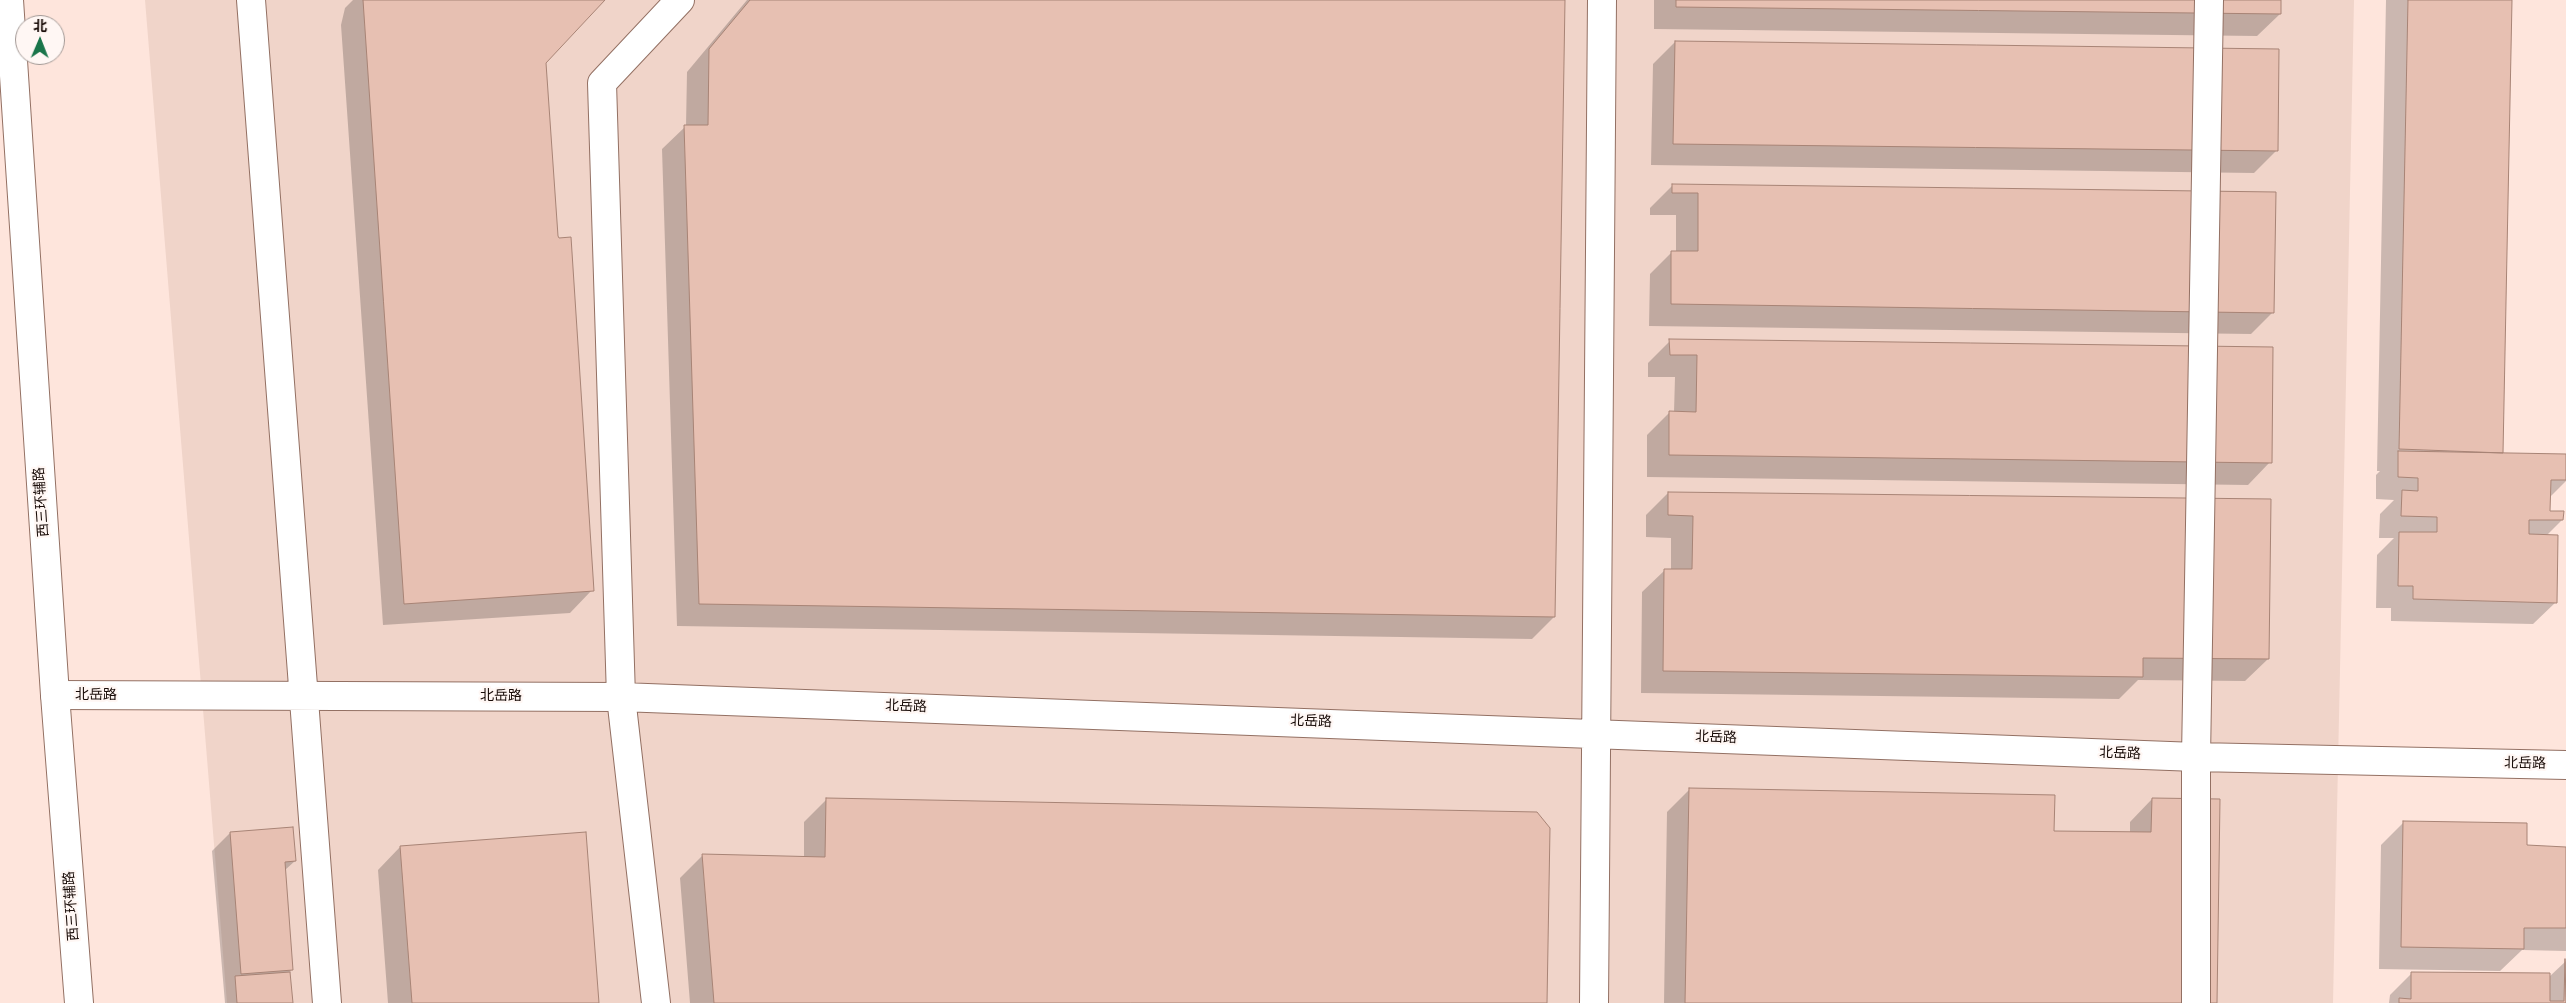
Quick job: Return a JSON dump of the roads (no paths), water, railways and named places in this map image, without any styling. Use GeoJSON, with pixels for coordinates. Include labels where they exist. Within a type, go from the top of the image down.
{"type":"FeatureCollection","features":[{"type":"Feature","properties":{"kind":"street","name":"西三环辅路"},"geometry":{"type":"LineString","coordinates":[[9,0],[55,695],[79,1003]]}},
{"type":"Feature","properties":{"kind":"street"},"geometry":{"type":"LineString","coordinates":[[251,0],[327,1003]]}},
{"type":"Feature","properties":{"kind":"street"},"geometry":{"type":"LineString","coordinates":[[656,1003],[621,697],[602,83],[680,0]]}},
{"type":"Feature","properties":{"kind":"street"},"geometry":{"type":"LineString","coordinates":[[1594,1003],[1602,0]]}},
{"type":"Feature","properties":{"kind":"street"},"geometry":{"type":"LineString","coordinates":[[2196,1003],[2196,756],[2209,0]]}},
{"type":"Feature","properties":{"kind":"street","name":"北岳路"},"geometry":{"type":"LineString","coordinates":[[55,695],[621,697],[2196,756],[2566,765]]}}]}
